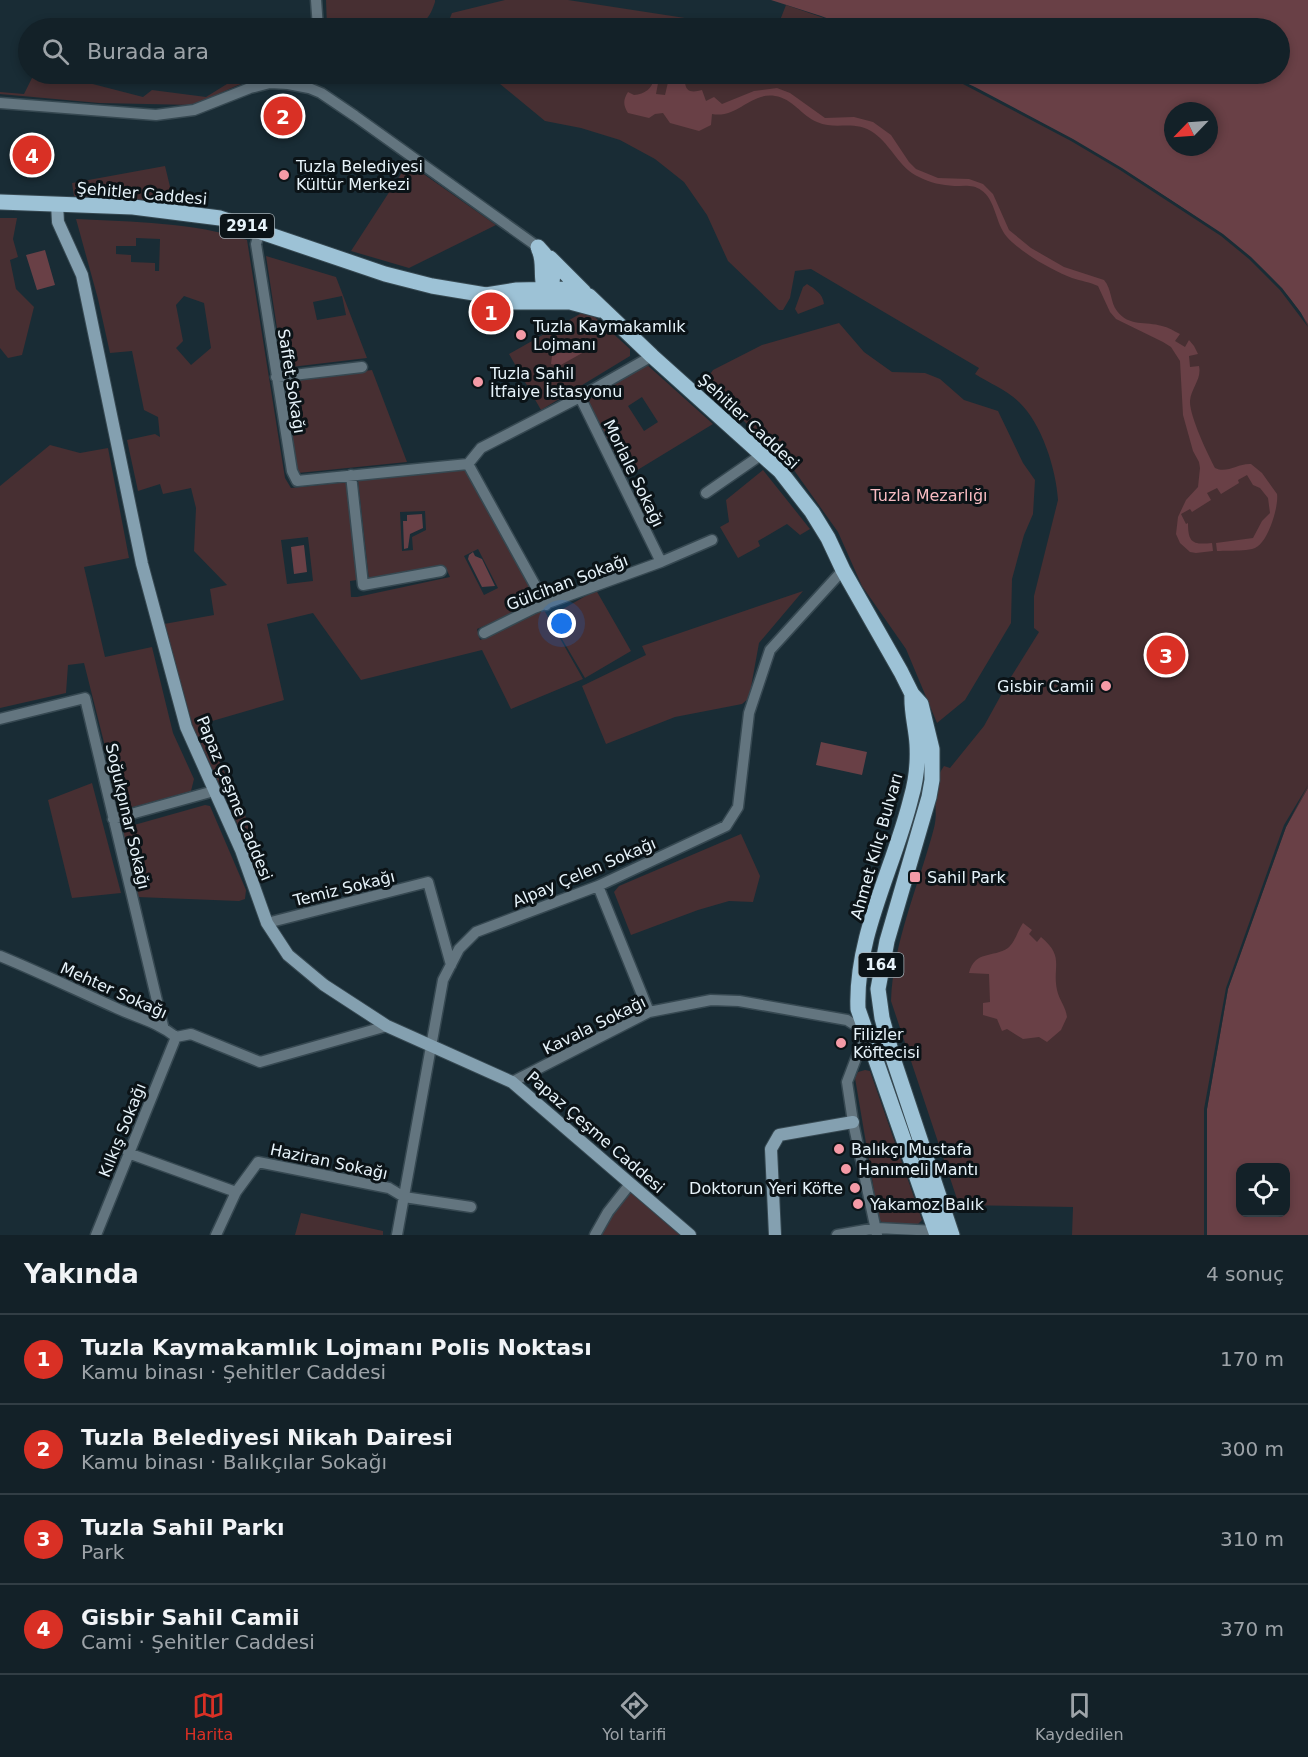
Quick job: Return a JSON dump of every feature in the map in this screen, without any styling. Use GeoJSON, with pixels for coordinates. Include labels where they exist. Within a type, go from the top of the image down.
{"type":"FeatureCollection","features":[{"type":"Feature","properties":{"kind":"main road","name":"Şehitler Caddesi"},"geometry":{"type":"LineString","coordinates":[[0,202],[152,209],[220,218],[385,274],[443,288],[486,295],[504,301],[521,296],[587,305],[610,316]]}},
{"type":"Feature","properties":{"kind":"main road"},"geometry":{"type":"LineString","coordinates":[[542,252],[554,270],[546,291],[538,300],[521,296],[524,288],[532,282],[542,252]]}},
{"type":"Feature","properties":{"kind":"main road","name":"Şehitler Caddesi"},"geometry":{"type":"LineString","coordinates":[[542,252],[652,356],[780,471],[812,512],[828,538],[843,570],[912,694]]}},
{"type":"Feature","properties":{"kind":"main road"},"geometry":{"type":"LineString","coordinates":[[546,291],[573,290],[589,296]]}},
{"type":"Feature","properties":{"kind":"main road"},"geometry":{"type":"LineString","coordinates":[[546,291],[554,300],[560,302]]}},
{"type":"Feature","properties":{"kind":"main road","name":"164"},"geometry":{"type":"LineString","coordinates":[[912,694],[921,704],[932,749],[932,780],[879,973],[879,1003],[893,1058],[952,1235]]}},
{"type":"Feature","properties":{"kind":"main road","name":"Ahmet Kılıç Bulvarı"},"geometry":{"type":"LineString","coordinates":[[912,694],[911,710],[917,743],[916,770],[911,798],[879,897],[857,985],[858,1010],[879,1063],[937,1233]]}},
{"type":"Feature","properties":{"kind":"street"},"geometry":{"type":"LineString","coordinates":[[316,0],[317,18]]}},
{"type":"Feature","properties":{"kind":"street"},"geometry":{"type":"LineString","coordinates":[[0,103],[156,115],[194,110],[266,84]]}},
{"type":"Feature","properties":{"kind":"street"},"geometry":{"type":"LineString","coordinates":[[288,84],[321,93],[542,252]]}},
{"type":"Feature","properties":{"kind":"street","name":"Papaz Çeşme Caddesi"},"geometry":{"type":"LineString","coordinates":[[57,204],[58,222],[82,275],[142,564],[186,727],[241,850],[267,923],[288,955],[324,985],[387,1026],[512,1082],[690,1235]]}},
{"type":"Feature","properties":{"kind":"street","name":"Saffet Sokağı"},"geometry":{"type":"LineString","coordinates":[[260,230],[256,244],[292,471],[297,481],[351,476]]}},
{"type":"Feature","properties":{"kind":"street"},"geometry":{"type":"LineString","coordinates":[[441,571],[363,585],[351,476],[468,464],[481,448],[580,397],[652,356]]}},
{"type":"Feature","properties":{"kind":"street"},"geometry":{"type":"LineString","coordinates":[[276,377],[362,367]]}},
{"type":"Feature","properties":{"kind":"street","name":"Morlale Sokağı"},"geometry":{"type":"LineString","coordinates":[[580,397],[661,562]]}},
{"type":"Feature","properties":{"kind":"street"},"geometry":{"type":"LineString","coordinates":[[706,493],[761,455]]}},
{"type":"Feature","properties":{"kind":"street"},"geometry":{"type":"LineString","coordinates":[[468,464],[546,605]]}},
{"type":"Feature","properties":{"kind":"street","name":"Gülcihan Sokağı"},"geometry":{"type":"LineString","coordinates":[[484,633],[534,608],[661,562],[712,540]]}},
{"type":"Feature","properties":{"kind":"street","name":"Alpay Çelen Sokağı"},"geometry":{"type":"LineString","coordinates":[[397,1235],[443,980],[459,949],[476,932],[598,886],[726,826],[738,807],[749,713],[770,650],[843,570]]}},
{"type":"Feature","properties":{"kind":"street","name":"Soğukpınar Sokağı"},"geometry":{"type":"LineString","coordinates":[[0,718],[86,698],[163,1026]]}},
{"type":"Feature","properties":{"kind":"street"},"geometry":{"type":"LineString","coordinates":[[113,819],[214,791]]}},
{"type":"Feature","properties":{"kind":"street","name":"Temiz Sokağı"},"geometry":{"type":"LineString","coordinates":[[267,923],[428,882],[451,965]]}},
{"type":"Feature","properties":{"kind":"street"},"geometry":{"type":"LineString","coordinates":[[598,886],[649,1012]]}},
{"type":"Feature","properties":{"kind":"street","name":"Mehter Sokağı"},"geometry":{"type":"LineString","coordinates":[[0,956],[63,982],[116,1008],[163,1026],[176,1038],[190,1034],[260,1062],[387,1026]]}},
{"type":"Feature","properties":{"kind":"street","name":"Kavala Sokağı"},"geometry":{"type":"LineString","coordinates":[[512,1082],[649,1012],[711,1000],[739,1000],[847,1020],[866,1032]]}},
{"type":"Feature","properties":{"kind":"street"},"geometry":{"type":"LineString","coordinates":[[877,1232],[853,1122],[847,1082],[866,1032],[885,1027]]}},
{"type":"Feature","properties":{"kind":"street","name":"Kılkış Sokağı"},"geometry":{"type":"LineString","coordinates":[[96,1235],[176,1038]]}},
{"type":"Feature","properties":{"kind":"street"},"geometry":{"type":"LineString","coordinates":[[775,1235],[771,1149],[779,1135],[853,1122]]}},
{"type":"Feature","properties":{"kind":"street"},"geometry":{"type":"LineString","coordinates":[[128,1153],[236,1192]]}},
{"type":"Feature","properties":{"kind":"street","name":"Haziran Sokağı"},"geometry":{"type":"LineString","coordinates":[[216,1235],[236,1192],[258,1162],[389,1188],[404,1197]]}},
{"type":"Feature","properties":{"kind":"street"},"geometry":{"type":"LineString","coordinates":[[595,1235],[608,1212],[630,1184]]}},
{"type":"Feature","properties":{"kind":"street"},"geometry":{"type":"LineString","coordinates":[[404,1197],[471,1207]]}},
{"type":"Feature","properties":{"kind":"street"},"geometry":{"type":"LineString","coordinates":[[837,1235],[877,1232],[937,1233]]}},
{"type":"Feature","properties":{"kind":"green space"},"geometry":{"type":"Polygon","coordinates":[[[326,0],[435,0],[427,18],[327,18],[326,0]]]}},
{"type":"Feature","properties":{"kind":"green space"},"geometry":{"type":"Polygon","coordinates":[[[505,0],[568,0],[685,18],[450,18],[452,13],[505,0]]]}},
{"type":"Feature","properties":{"kind":"green space"},"geometry":{"type":"Polygon","coordinates":[[[786,5],[824,18],[781,18],[786,5]]]}},
{"type":"Feature","properties":{"kind":"green space"},"geometry":{"type":"Polygon","coordinates":[[[29,84],[93,84],[143,97],[152,90],[206,97],[227,84],[241,84],[194,105],[99,103],[0,94],[0,92],[24,94],[29,84]]]}},
{"type":"Feature","properties":{"kind":"green space"},"geometry":{"type":"Polygon","coordinates":[[[500,84],[966,84],[1073,139],[1223,234],[1282,288],[1308,323],[1308,788],[1286,827],[1207,1109],[1207,1235],[1072,1235],[1073,1207],[959,1205],[891,1001],[896,957],[934,828],[935,790],[939,775],[944,766],[950,768],[984,726],[1039,632],[1034,628],[1034,596],[1058,500],[1051,461],[1035,422],[1014,398],[975,374],[979,368],[811,269],[795,271],[790,298],[783,310],[779,310],[728,261],[707,215],[684,182],[655,159],[620,140],[581,128],[545,121],[500,84]]]}},
{"type":"Feature","properties":{"kind":"green space"},"geometry":{"type":"Polygon","coordinates":[[[408,163],[496,225],[409,268],[351,251],[408,163]]]}},
{"type":"Feature","properties":{"kind":"green space"},"geometry":{"type":"Polygon","coordinates":[[[165,166],[174,203],[74,196],[72,183],[165,166]]]}},
{"type":"Feature","properties":{"kind":"green space"},"geometry":{"type":"Polygon","coordinates":[[[0,218],[17,218],[13,239],[18,257],[10,260],[16,289],[34,307],[22,355],[8,358],[0,348],[0,218]]]}},
{"type":"Feature","properties":{"kind":"green space"},"geometry":{"type":"Polygon","coordinates":[[[76,219],[184,226],[247,240],[285,478],[291,488],[348,482],[357,580],[350,581],[351,597],[450,577],[445,566],[369,580],[358,480],[465,468],[535,595],[528,607],[477,629],[480,640],[537,611],[544,610],[583,679],[511,709],[482,650],[361,680],[313,613],[267,624],[284,700],[202,724],[258,843],[270,878],[260,881],[247,845],[193,727],[164,624],[214,615],[210,589],[227,585],[194,551],[196,508],[191,488],[163,494],[160,484],[138,491],[127,440],[155,434],[160,437],[158,417],[144,410],[132,351],[110,353],[76,219]],[[136,238],[136,246],[116,246],[116,254],[131,255],[131,262],[155,263],[155,271],[159,271],[160,239],[136,238]],[[184,296],[176,305],[183,341],[176,348],[191,365],[211,348],[204,303],[184,296]],[[425,511],[400,512],[402,551],[413,550],[412,537],[426,530],[425,511]],[[308,537],[281,540],[287,584],[313,581],[308,537]],[[478,549],[464,556],[484,595],[498,588],[478,549]]]}},
{"type":"Feature","properties":{"kind":"green space"},"geometry":{"type":"Polygon","coordinates":[[[266,256],[336,277],[367,358],[283,368],[266,256]],[[342,296],[313,302],[317,320],[346,315],[342,296]]]}},
{"type":"Feature","properties":{"kind":"green space"},"geometry":{"type":"Polygon","coordinates":[[[807,284],[816,290],[824,304],[798,314],[795,309],[803,287],[807,284]]]}},
{"type":"Feature","properties":{"kind":"green space"},"geometry":{"type":"Polygon","coordinates":[[[587,310],[630,349],[630,356],[541,410],[509,354],[587,310]]]}},
{"type":"Feature","properties":{"kind":"green space","name":"Tuzla Mezarlığı"},"geometry":{"type":"Polygon","coordinates":[[[839,323],[864,352],[892,372],[925,373],[940,379],[964,400],[998,411],[1023,463],[1035,480],[1033,514],[1024,535],[1012,579],[1011,623],[965,700],[937,723],[906,649],[862,586],[838,532],[791,466],[704,383],[713,370],[762,345],[839,323]]]}},
{"type":"Feature","properties":{"kind":"green space"},"geometry":{"type":"Polygon","coordinates":[[[645,363],[713,424],[626,477],[586,397],[645,363]],[[642,397],[628,406],[644,431],[658,422],[642,397]]]}},
{"type":"Feature","properties":{"kind":"green space"},"geometry":{"type":"Polygon","coordinates":[[[372,370],[407,462],[298,473],[284,381],[372,370]]]}},
{"type":"Feature","properties":{"kind":"green space"},"geometry":{"type":"Polygon","coordinates":[[[50,445],[80,453],[108,448],[129,558],[84,567],[105,657],[152,647],[173,733],[194,779],[191,791],[126,809],[118,798],[84,663],[68,665],[66,693],[0,708],[0,486],[50,445]]]}},
{"type":"Feature","properties":{"kind":"green space"},"geometry":{"type":"Polygon","coordinates":[[[763,470],[810,529],[800,535],[787,524],[758,541],[760,546],[738,558],[720,527],[729,522],[726,500],[763,470]]]}},
{"type":"Feature","properties":{"kind":"green space"},"geometry":{"type":"Polygon","coordinates":[[[596,590],[631,651],[585,678],[549,617],[596,590]]]}},
{"type":"Feature","properties":{"kind":"green space"},"geometry":{"type":"Polygon","coordinates":[[[803,591],[759,643],[749,698],[742,704],[675,717],[606,744],[582,686],[646,655],[642,646],[803,591]]]}},
{"type":"Feature","properties":{"kind":"green space"},"geometry":{"type":"Polygon","coordinates":[[[92,783],[121,893],[72,898],[48,800],[92,783]]]}},
{"type":"Feature","properties":{"kind":"green space"},"geometry":{"type":"Polygon","coordinates":[[[205,805],[210,806],[246,890],[245,899],[239,901],[137,897],[122,834],[127,827],[205,805]]]}},
{"type":"Feature","properties":{"kind":"green space"},"geometry":{"type":"Polygon","coordinates":[[[741,834],[760,876],[753,902],[729,901],[631,935],[614,892],[619,886],[741,834]]]}},
{"type":"Feature","properties":{"kind":"green space"},"geometry":{"type":"Polygon","coordinates":[[[870,1071],[922,1220],[917,1225],[883,1223],[879,1220],[855,1078],[858,1072],[870,1071]]]}},
{"type":"Feature","properties":{"kind":"green space"},"geometry":{"type":"Polygon","coordinates":[[[629,1191],[633,1191],[684,1235],[602,1235],[608,1219],[629,1191]]]}},
{"type":"Feature","properties":{"kind":"green space"},"geometry":{"type":"Polygon","coordinates":[[[301,1213],[383,1231],[383,1235],[295,1235],[301,1213]]]}},
{"type":"Feature","properties":{"kind":"shaded area"},"geometry":{"type":"Polygon","coordinates":[[[771,0],[1308,0],[1308,324],[1279,285],[1262,268],[1206,224],[1140,180],[1030,117],[966,84],[1290,84],[1290,18],[826,18],[771,0]]]}},
{"type":"Feature","properties":{"kind":"shaded area"},"geometry":{"type":"Polygon","coordinates":[[[658,84],[656,94],[665,95],[668,84],[686,84],[690,91],[702,90],[706,101],[714,97],[722,104],[754,91],[777,88],[790,93],[825,118],[854,117],[873,122],[891,135],[916,169],[938,178],[969,179],[983,184],[993,194],[1009,230],[1031,248],[1064,267],[1104,280],[1117,311],[1122,316],[1138,323],[1166,327],[1180,334],[1175,341],[1185,347],[1189,340],[1194,346],[1198,354],[1189,356],[1190,367],[1199,366],[1200,371],[1191,396],[1190,407],[1215,468],[1224,470],[1251,464],[1262,473],[1277,494],[1274,515],[1260,545],[1251,549],[1217,551],[1216,543],[1253,538],[1262,521],[1270,513],[1268,498],[1260,488],[1253,485],[1247,475],[1221,494],[1217,488],[1207,493],[1211,500],[1192,512],[1190,509],[1181,514],[1186,524],[1188,523],[1191,539],[1200,544],[1212,543],[1213,551],[1190,552],[1180,543],[1176,534],[1178,517],[1186,500],[1198,487],[1200,468],[1183,415],[1180,361],[1171,347],[1116,319],[1110,312],[1098,286],[1056,271],[1028,255],[1013,243],[1003,231],[990,200],[981,190],[971,186],[945,185],[923,179],[906,168],[874,133],[859,127],[832,126],[817,122],[781,97],[766,96],[729,113],[712,114],[711,125],[699,131],[670,123],[663,113],[649,118],[628,113],[624,102],[628,92],[634,95],[645,92],[652,85],[658,84]]]}},
{"type":"Feature","properties":{"kind":"shaded area"},"geometry":{"type":"Polygon","coordinates":[[[45,250],[55,285],[37,290],[26,255],[45,250]]]}},
{"type":"Feature","properties":{"kind":"shaded area"},"geometry":{"type":"Polygon","coordinates":[[[576,343],[582,345],[584,352],[559,366],[551,364],[552,356],[576,343]]]}},
{"type":"Feature","properties":{"kind":"shaded area"},"geometry":{"type":"Polygon","coordinates":[[[422,514],[423,528],[410,534],[408,548],[404,549],[403,521],[407,521],[407,515],[422,514]]]}},
{"type":"Feature","properties":{"kind":"shaded area"},"geometry":{"type":"Polygon","coordinates":[[[304,545],[307,572],[294,574],[291,547],[304,545]]]}},
{"type":"Feature","properties":{"kind":"shaded area"},"geometry":{"type":"Polygon","coordinates":[[[473,552],[475,556],[482,559],[495,586],[482,587],[468,559],[473,552]]]}},
{"type":"Feature","properties":{"kind":"shaded area"},"geometry":{"type":"Polygon","coordinates":[[[821,742],[867,752],[862,775],[816,765],[821,742]]]}},
{"type":"Feature","properties":{"kind":"shaded area"},"geometry":{"type":"Polygon","coordinates":[[[1308,788],[1308,1235],[1207,1235],[1207,1109],[1228,989],[1286,827],[1308,788]]]}},
{"type":"Feature","properties":{"kind":"shaded area"},"geometry":{"type":"Polygon","coordinates":[[[1023,923],[1032,930],[1029,934],[1037,942],[1041,937],[1053,950],[1055,956],[1057,990],[1067,1017],[1061,1030],[1047,1042],[1039,1037],[1023,1039],[1007,1029],[1002,1031],[997,1019],[983,1015],[983,1003],[990,1002],[989,974],[969,973],[980,958],[1008,948],[1023,923]]]}},
{"type":"Feature","properties":{"kind":"pier"},"geometry":{"type":"Polygon","coordinates":[[[963,84],[975,87],[1073,139],[1223,234],[1251,257],[1282,288],[1301,313],[1308,327],[1280,290],[1249,259],[1221,236],[1071,141],[963,84]]]}},
{"type":"Feature","properties":{"kind":"pier"},"geometry":{"type":"Polygon","coordinates":[[[1308,785],[1286,827],[1228,989],[1207,1109],[1207,1235],[1204,1235],[1204,1109],[1226,988],[1284,825],[1308,785]]]}},
{"type":"Feature","properties":{"kind":"place","name":"Tuzla Belediyesi Nikah Dairesi"},"geometry":{"type":"Point","coordinates":[283,116]}},
{"type":"Feature","properties":{"kind":"place","name":"Gisbir Sahil Camii"},"geometry":{"type":"Point","coordinates":[32,155]}},
{"type":"Feature","properties":{"kind":"place","name":"Tuzla Belediyesi Kültür Merkezi"},"geometry":{"type":"Point","coordinates":[284,175]}},
{"type":"Feature","properties":{"kind":"place","name":"Tuzla Kaymakamlık Lojmanı Polis Noktası"},"geometry":{"type":"Point","coordinates":[491,312]}},
{"type":"Feature","properties":{"kind":"place","name":"Tuzla Kaymakamlık Lojmanı"},"geometry":{"type":"Point","coordinates":[521,335]}},
{"type":"Feature","properties":{"kind":"place","name":"Tuzla Sahil İtfaiye İstasyonu"},"geometry":{"type":"Point","coordinates":[478,382]}},
{"type":"Feature","properties":{"kind":"place","name":"Tuzla Sahil Parkı"},"geometry":{"type":"Point","coordinates":[1166,655]}},
{"type":"Feature","properties":{"kind":"place","name":"Gisbir Camii"},"geometry":{"type":"Point","coordinates":[1106,686]}},
{"type":"Feature","properties":{"kind":"place","name":"Sahil Park"},"geometry":{"type":"Point","coordinates":[915,877]}},
{"type":"Feature","properties":{"kind":"place","name":"Filizler Köftecisi"},"geometry":{"type":"Point","coordinates":[841,1043]}},
{"type":"Feature","properties":{"kind":"place","name":"Balıkçı Mustafa"},"geometry":{"type":"Point","coordinates":[839,1149]}},
{"type":"Feature","properties":{"kind":"place","name":"Hanımeli Mantı"},"geometry":{"type":"Point","coordinates":[846,1169]}},
{"type":"Feature","properties":{"kind":"place","name":"Doktorun Yeri Köfte"},"geometry":{"type":"Point","coordinates":[855,1188]}},
{"type":"Feature","properties":{"kind":"place","name":"Yakamoz Balık"},"geometry":{"type":"Point","coordinates":[858,1204]}}]}
